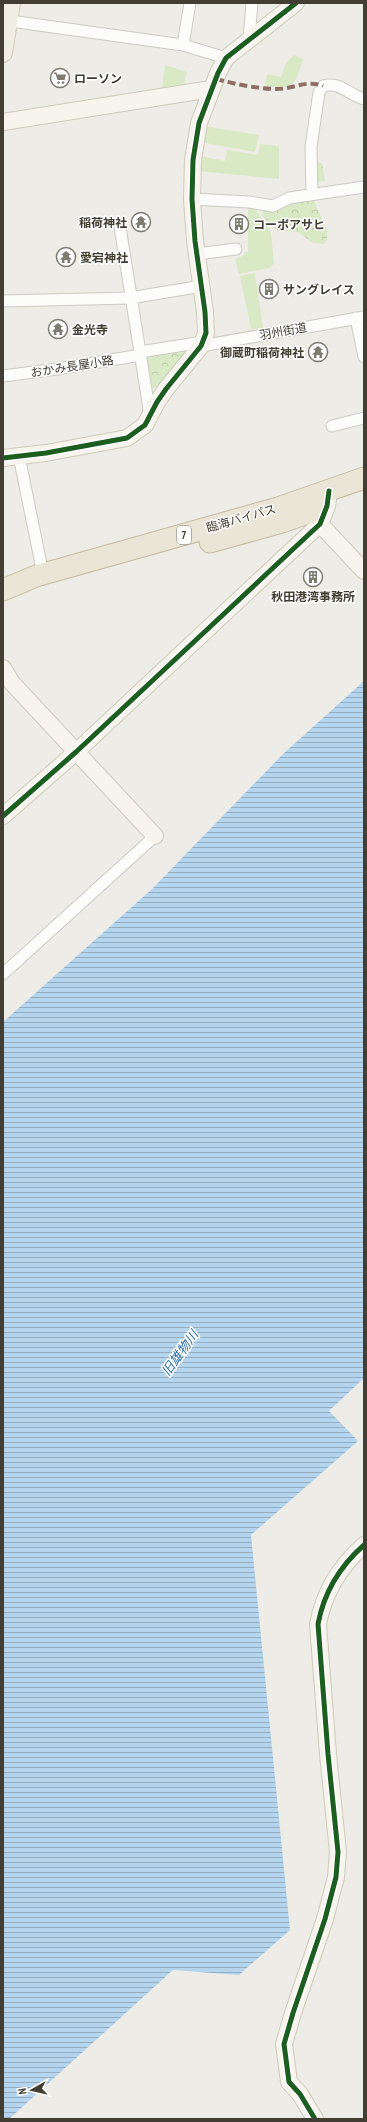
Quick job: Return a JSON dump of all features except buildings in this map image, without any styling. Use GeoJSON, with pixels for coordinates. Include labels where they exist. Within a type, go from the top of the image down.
{"type":"FeatureCollection","features":[{"type":"Feature","properties":{"kind":"highway","name":"臨海バイパス"},"geometry":{"type":"LineString","coordinates":[[3,591],[44,574],[278,508],[326,507],[364,478]]}},
{"type":"Feature","properties":{"kind":"highway","name":"臨海バイパス"},"geometry":{"type":"LineString","coordinates":[[3,591],[39,589],[282,522],[364,493]]}},
{"type":"Feature","properties":{"kind":"main road"},"geometry":{"type":"LineString","coordinates":[[3,53],[6,21],[11,3]]}},
{"type":"Feature","properties":{"kind":"street"},"geometry":{"type":"LineString","coordinates":[[183,45],[190,3]]}},
{"type":"Feature","properties":{"kind":"street"},"geometry":{"type":"LineString","coordinates":[[249,40],[252,3]]}},
{"type":"Feature","properties":{"kind":"street"},"geometry":{"type":"LineString","coordinates":[[44,574],[11,457],[127,438],[145,425],[157,402],[170,383],[202,344],[206,333],[192,199],[193,160],[199,123],[211,89],[226,58],[296,3]]}},
{"type":"Feature","properties":{"kind":"street"},"geometry":{"type":"LineString","coordinates":[[6,21],[183,45],[226,58]]}},
{"type":"Feature","properties":{"kind":"street"},"geometry":{"type":"LineString","coordinates":[[312,194],[311,147],[319,92],[323,86],[330,84],[347,89],[364,99]]}},
{"type":"Feature","properties":{"kind":"street"},"geometry":{"type":"LineString","coordinates":[[3,122],[211,89]]}},
{"type":"Feature","properties":{"kind":"street"},"geometry":{"type":"LineString","coordinates":[[192,199],[249,202],[273,206],[289,198],[364,187]]}},
{"type":"Feature","properties":{"kind":"street"},"geometry":{"type":"LineString","coordinates":[[120,227],[130,298],[150,415]]}},
{"type":"Feature","properties":{"kind":"street"},"geometry":{"type":"LineString","coordinates":[[197,254],[236,249]]}},
{"type":"Feature","properties":{"kind":"street"},"geometry":{"type":"LineString","coordinates":[[3,301],[130,298],[202,286]]}},
{"type":"Feature","properties":{"kind":"street"},"geometry":{"type":"LineString","coordinates":[[360,318],[364,357]]}},
{"type":"Feature","properties":{"kind":"street","name":"羽州街道"},"geometry":{"type":"LineString","coordinates":[[140,354],[360,318]]}},
{"type":"Feature","properties":{"kind":"street","name":"おかみ長屋小路"},"geometry":{"type":"LineString","coordinates":[[3,376],[57,369],[140,354]]}},
{"type":"Feature","properties":{"kind":"street"},"geometry":{"type":"LineString","coordinates":[[332,426],[364,418]]}},
{"type":"Feature","properties":{"kind":"street"},"geometry":{"type":"LineString","coordinates":[[3,816],[76,752],[326,507],[364,571]]}},
{"type":"Feature","properties":{"kind":"street"},"geometry":{"type":"LineString","coordinates":[[3,668],[12,683],[156,836],[5,968]]}},
{"type":"Feature","properties":{"kind":"street"},"geometry":{"type":"LineString","coordinates":[[315,2119],[300,2094],[290,2082],[284,2044],[292,2012],[325,1918],[336,1877],[338,1852],[328,1754],[318,1624],[322,1605],[332,1583],[342,1568],[364,1545]]}},
{"type":"Feature","properties":{"kind":"green space"},"geometry":{"type":"Polygon","coordinates":[[[294,55],[303,59],[298,75],[292,84],[282,87],[265,86],[267,74],[281,77],[286,63],[294,55]]]}},
{"type":"Feature","properties":{"kind":"green space"},"geometry":{"type":"Polygon","coordinates":[[[165,65],[187,72],[183,87],[162,90],[165,65]]]}},
{"type":"Feature","properties":{"kind":"green space"},"geometry":{"type":"Polygon","coordinates":[[[204,126],[259,135],[255,152],[200,142],[204,126]]]}},
{"type":"Feature","properties":{"kind":"green space"},"geometry":{"type":"Polygon","coordinates":[[[260,144],[279,146],[279,179],[198,171],[200,156],[225,161],[227,150],[258,155],[260,144]]]}},
{"type":"Feature","properties":{"kind":"green space"},"geometry":{"type":"Polygon","coordinates":[[[315,162],[322,163],[325,181],[316,182],[315,162]]]}},
{"type":"Feature","properties":{"kind":"green space"},"geometry":{"type":"Polygon","coordinates":[[[293,200],[314,201],[327,231],[327,239],[324,244],[313,243],[298,232],[278,231],[261,214],[264,211],[273,210],[293,200]]]}},
{"type":"Feature","properties":{"kind":"green space"},"geometry":{"type":"Polygon","coordinates":[[[248,207],[255,208],[262,220],[267,223],[271,233],[274,264],[269,268],[239,274],[235,259],[241,257],[248,251],[248,207]]]}},
{"type":"Feature","properties":{"kind":"green space"},"geometry":{"type":"Polygon","coordinates":[[[255,273],[263,328],[251,329],[240,276],[255,273]]]}},
{"type":"Feature","properties":{"kind":"green space"},"geometry":{"type":"Polygon","coordinates":[[[183,348],[185,353],[158,387],[153,388],[148,384],[145,354],[183,348]]]}},
{"type":"Feature","properties":{"kind":"water","name":"旧雄物川"},"geometry":{"type":"Polygon","coordinates":[[[364,681],[364,1378],[329,1411],[358,1441],[251,1535],[290,1930],[239,1975],[173,1970],[9,2119],[3,2119],[3,1022],[152,889],[284,753],[364,681]]]}},
{"type":"Feature","properties":{"kind":"marked path"},"geometry":{"type":"LineString","coordinates":[[216,79],[245,86],[274,89],[305,84],[317,84],[323,86]]}},
{"type":"Feature","properties":{"kind":"cycle path"},"geometry":{"type":"LineString","coordinates":[[3,458],[46,453],[127,438],[145,425],[157,402],[166,389],[201,346],[206,333],[205,312],[195,241],[192,199],[193,160],[199,123],[218,73],[226,58],[296,3]]}},
{"type":"Feature","properties":{"kind":"cycle path"},"geometry":{"type":"LineString","coordinates":[[3,816],[76,752],[320,524],[327,506],[329,491]]}},
{"type":"Feature","properties":{"kind":"cycle path"},"geometry":{"type":"LineString","coordinates":[[315,2119],[300,2094],[289,2082],[284,2044],[325,1919],[336,1877],[338,1852],[328,1754],[318,1624],[324,1601],[334,1581],[347,1562],[364,1545]]}},
{"type":"Feature","properties":{"kind":"place","name":"ローソン"},"geometry":{"type":"Point","coordinates":[60,78]}},
{"type":"Feature","properties":{"kind":"place","name":"稲荷神社"},"geometry":{"type":"Point","coordinates":[141,222]}},
{"type":"Feature","properties":{"kind":"place","name":"コーポアサヒ"},"geometry":{"type":"Point","coordinates":[239,224]}},
{"type":"Feature","properties":{"kind":"place","name":"愛宕神社"},"geometry":{"type":"Point","coordinates":[66,257]}},
{"type":"Feature","properties":{"kind":"place","name":"サングレイス"},"geometry":{"type":"Point","coordinates":[269,289]}},
{"type":"Feature","properties":{"kind":"place","name":"金光寺"},"geometry":{"type":"Point","coordinates":[58,329]}},
{"type":"Feature","properties":{"kind":"place","name":"御蔵町稲荷神社"},"geometry":{"type":"Point","coordinates":[318,352]}},
{"type":"Feature","properties":{"kind":"place","name":"秋田港湾事務所"},"geometry":{"type":"Point","coordinates":[313,577]}}]}
